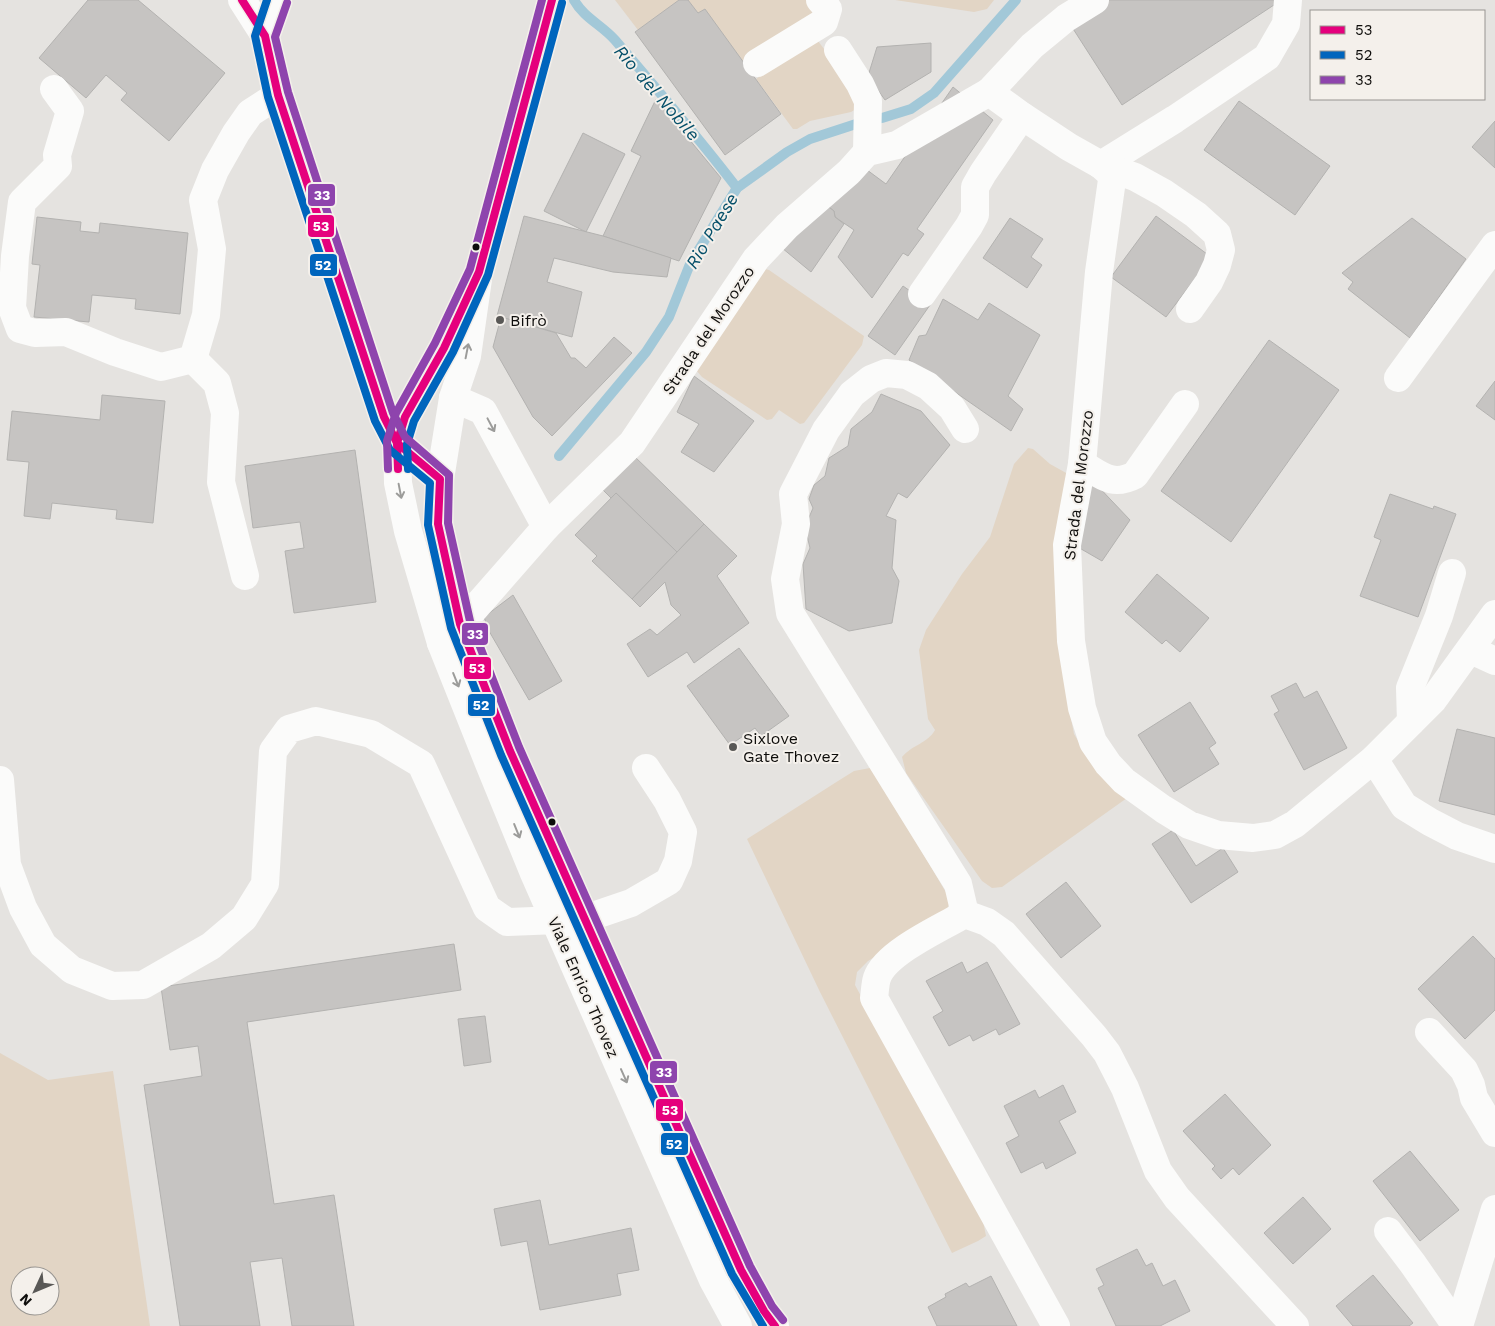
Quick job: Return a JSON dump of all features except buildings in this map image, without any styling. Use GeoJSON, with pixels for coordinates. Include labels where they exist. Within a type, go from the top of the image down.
{"type":"FeatureCollection","features":[{"type":"Feature","properties":{"kind":"street"},"geometry":{"type":"LineString","coordinates":[[242,0],[265,36],[278,95],[384,417],[397,443],[440,479]]}},
{"type":"Feature","properties":{"kind":"street"},"geometry":{"type":"LineString","coordinates":[[265,36],[278,0]]}},
{"type":"Feature","properties":{"kind":"street"},"geometry":{"type":"LineString","coordinates":[[397,443],[405,417],[428,373],[444,348],[479,272],[552,0]]}},
{"type":"Feature","properties":{"kind":"street"},"geometry":{"type":"LineString","coordinates":[[756,63],[824,22],[828,9],[820,0]]}},
{"type":"Feature","properties":{"kind":"street"},"geometry":{"type":"LineString","coordinates":[[838,50],[860,84],[868,101],[867,152],[897,146],[989,92],[1032,46],[1066,18],[1095,0]]}},
{"type":"Feature","properties":{"kind":"street"},"geometry":{"type":"LineString","coordinates":[[1101,165],[1175,120],[1266,57],[1286,24],[1288,0]]}},
{"type":"Feature","properties":{"kind":"street"},"geometry":{"type":"LineString","coordinates":[[54,89],[70,110],[57,155],[58,166],[22,202],[15,256],[12,308],[20,329],[35,333],[66,332],[115,352],[161,367],[193,359]]}},
{"type":"Feature","properties":{"kind":"street"},"geometry":{"type":"LineString","coordinates":[[989,92],[1069,147],[1101,165],[1134,177],[1164,193],[1217,234],[1221,250],[1217,265],[1209,282],[1190,309]]}},
{"type":"Feature","properties":{"kind":"street"},"geometry":{"type":"LineString","coordinates":[[193,359],[206,315],[212,249],[203,200],[215,170],[250,112],[278,95]]}},
{"type":"Feature","properties":{"kind":"street"},"geometry":{"type":"LineString","coordinates":[[922,294],[975,215],[975,188],[983,173],[1022,116]]}},
{"type":"Feature","properties":{"kind":"street","name":"Strada del Morozzo"},"geometry":{"type":"LineString","coordinates":[[546,527],[632,443],[756,259],[787,226],[849,172],[867,152]]}},
{"type":"Feature","properties":{"kind":"street","name":"Strada del Morozzo"},"geometry":{"type":"LineString","coordinates":[[1101,165],[1111,174],[1112,180],[1099,272],[1082,464],[1067,545],[1071,641],[1082,708],[1093,742],[1108,764],[1124,780],[1163,809],[1189,824],[1218,835],[1254,838],[1274,835],[1295,824],[1374,759],[1433,700],[1471,650],[1495,614]]}},
{"type":"Feature","properties":{"kind":"street"},"geometry":{"type":"LineString","coordinates":[[1398,378],[1495,245]]}},
{"type":"Feature","properties":{"kind":"street","name":"Viale Enrico Thovez"},"geometry":{"type":"LineString","coordinates":[[479,272],[466,356],[453,398],[440,479],[438,524],[460,624],[510,751],[741,1270],[764,1311],[775,1326]]}},
{"type":"Feature","properties":{"kind":"street"},"geometry":{"type":"LineString","coordinates":[[193,359],[217,384],[226,413],[221,482],[245,576]]}},
{"type":"Feature","properties":{"kind":"street"},"geometry":{"type":"LineString","coordinates":[[965,430],[952,408],[928,386],[907,375],[886,373],[872,379],[852,394],[826,430],[793,494],[796,524],[785,580],[790,614],[958,884],[965,914]]}},
{"type":"Feature","properties":{"kind":"street"},"geometry":{"type":"LineString","coordinates":[[441,643],[546,527],[483,412],[453,398]]}},
{"type":"Feature","properties":{"kind":"street"},"geometry":{"type":"LineString","coordinates":[[1082,464],[1114,481],[1125,480],[1135,475],[1185,404]]}},
{"type":"Feature","properties":{"kind":"street","name":"Viale Enrico Thovez"},"geometry":{"type":"LineString","coordinates":[[397,443],[398,483],[408,531],[441,643],[533,871],[713,1280],[738,1326]]}},
{"type":"Feature","properties":{"kind":"street"},"geometry":{"type":"LineString","coordinates":[[1411,722],[1410,688],[1439,616],[1452,573]]}},
{"type":"Feature","properties":{"kind":"street"},"geometry":{"type":"LineString","coordinates":[[1471,650],[1495,661]]}},
{"type":"Feature","properties":{"kind":"street"},"geometry":{"type":"LineString","coordinates":[[0,780],[7,864],[23,908],[43,945],[72,970],[112,986],[143,985],[211,946],[244,918],[265,884],[273,751],[289,729],[316,721],[371,734],[421,764],[487,908],[506,922],[584,919],[631,903],[669,881],[678,861],[683,832],[667,800],[646,768]]}},
{"type":"Feature","properties":{"kind":"street"},"geometry":{"type":"LineString","coordinates":[[1374,759],[1404,806],[1457,836],[1495,849]]}},
{"type":"Feature","properties":{"kind":"street"},"geometry":{"type":"LineString","coordinates":[[1056,1326],[874,998],[877,978],[887,962],[913,943],[965,914],[987,922],[1004,934],[1094,1036],[1107,1053],[1125,1088],[1158,1171],[1177,1198],[1295,1326]]}},
{"type":"Feature","properties":{"kind":"street"},"geometry":{"type":"LineString","coordinates":[[1429,1032],[1464,1070],[1471,1085],[1474,1098],[1495,1132]]}},
{"type":"Feature","properties":{"kind":"street"},"geometry":{"type":"LineString","coordinates":[[1457,1326],[1495,1209]]}},
{"type":"Feature","properties":{"kind":"street"},"geometry":{"type":"LineString","coordinates":[[1388,1231],[1457,1326]]}},
{"type":"Feature","properties":{"kind":"shaded area"},"geometry":{"type":"Polygon","coordinates":[[[615,0],[679,0],[638,30],[615,0]]]}},
{"type":"Feature","properties":{"kind":"shaded area"},"geometry":{"type":"Polygon","coordinates":[[[688,0],[807,0],[814,3],[813,16],[742,61],[705,9],[698,13],[688,0]]]}},
{"type":"Feature","properties":{"kind":"shaded area"},"geometry":{"type":"Polygon","coordinates":[[[895,0],[994,0],[987,9],[974,12],[895,0]]]}},
{"type":"Feature","properties":{"kind":"shaded area"},"geometry":{"type":"Polygon","coordinates":[[[818,41],[850,83],[856,109],[851,112],[810,121],[797,129],[793,129],[756,79],[810,42],[818,41]]]}},
{"type":"Feature","properties":{"kind":"shaded area"},"geometry":{"type":"Polygon","coordinates":[[[765,269],[864,336],[862,345],[804,423],[800,424],[779,410],[772,419],[767,420],[702,377],[696,370],[765,269]]]}},
{"type":"Feature","properties":{"kind":"shaded area"},"geometry":{"type":"Polygon","coordinates":[[[1028,448],[1033,449],[1050,464],[1068,474],[1068,703],[1074,734],[1092,764],[1127,798],[1002,887],[992,888],[982,881],[906,773],[902,757],[932,735],[935,730],[928,719],[919,650],[926,630],[962,574],[990,537],[1014,464],[1028,448]]]}},
{"type":"Feature","properties":{"kind":"shaded area"},"geometry":{"type":"Polygon","coordinates":[[[870,768],[880,780],[951,901],[945,913],[868,961],[857,972],[855,985],[983,1221],[986,1236],[952,1253],[820,992],[747,839],[854,771],[870,768]]]}},
{"type":"Feature","properties":{"kind":"shaded area"},"geometry":{"type":"Polygon","coordinates":[[[0,1053],[48,1080],[113,1071],[150,1326],[0,1326],[0,1053]]]}},
{"type":"Feature","properties":{"kind":"waterway","name":"Rio del Nobile"},"geometry":{"type":"LineString","coordinates":[[574,0],[588,17],[615,40],[737,188]]}},
{"type":"Feature","properties":{"kind":"waterway","name":"Rio Paese"},"geometry":{"type":"LineString","coordinates":[[559,456],[646,352],[669,317],[690,264],[737,188],[787,152],[810,139],[911,109],[934,93],[1016,0]]}},
{"type":"Feature","properties":{"kind":"transit line","name":"53"},"geometry":{"type":"LineString","coordinates":[[242,0],[265,36],[278,95],[384,417],[397,443],[440,479],[438,524],[460,624],[510,751],[741,1270],[764,1311],[775,1326]]}},
{"type":"Feature","properties":{"kind":"transit line","name":"52"},"geometry":{"type":"LineString","coordinates":[[267,0],[255,36],[268,97],[375,421],[390,450],[430,483],[428,525],[451,628],[501,755],[732,1274],[763,1326]]}},
{"type":"Feature","properties":{"kind":"transit line","name":"33"},"geometry":{"type":"LineString","coordinates":[[388,469],[387,441],[396,413],[435,343],[470,269],[542,0]]}},
{"type":"Feature","properties":{"kind":"transit line","name":"53"},"geometry":{"type":"LineString","coordinates":[[398,469],[397,443],[405,417],[444,348],[479,272],[552,0]]}},
{"type":"Feature","properties":{"kind":"transit line","name":"33"},"geometry":{"type":"LineString","coordinates":[[287,3],[275,37],[288,92],[393,413],[405,437],[449,475],[448,523],[470,621],[519,747],[750,1266],[772,1306],[783,1320]]}},
{"type":"Feature","properties":{"kind":"transit line","name":"52"},"geometry":{"type":"LineString","coordinates":[[408,469],[407,444],[414,421],[453,352],[488,275],[562,3]]}},
{"type":"Feature","properties":{"kind":"place","name":"Bifrò"},"geometry":{"type":"Point","coordinates":[500,320]}},
{"type":"Feature","properties":{"kind":"place","name":"Sixlove Gate Thovez"},"geometry":{"type":"Point","coordinates":[733,747]}}]}
